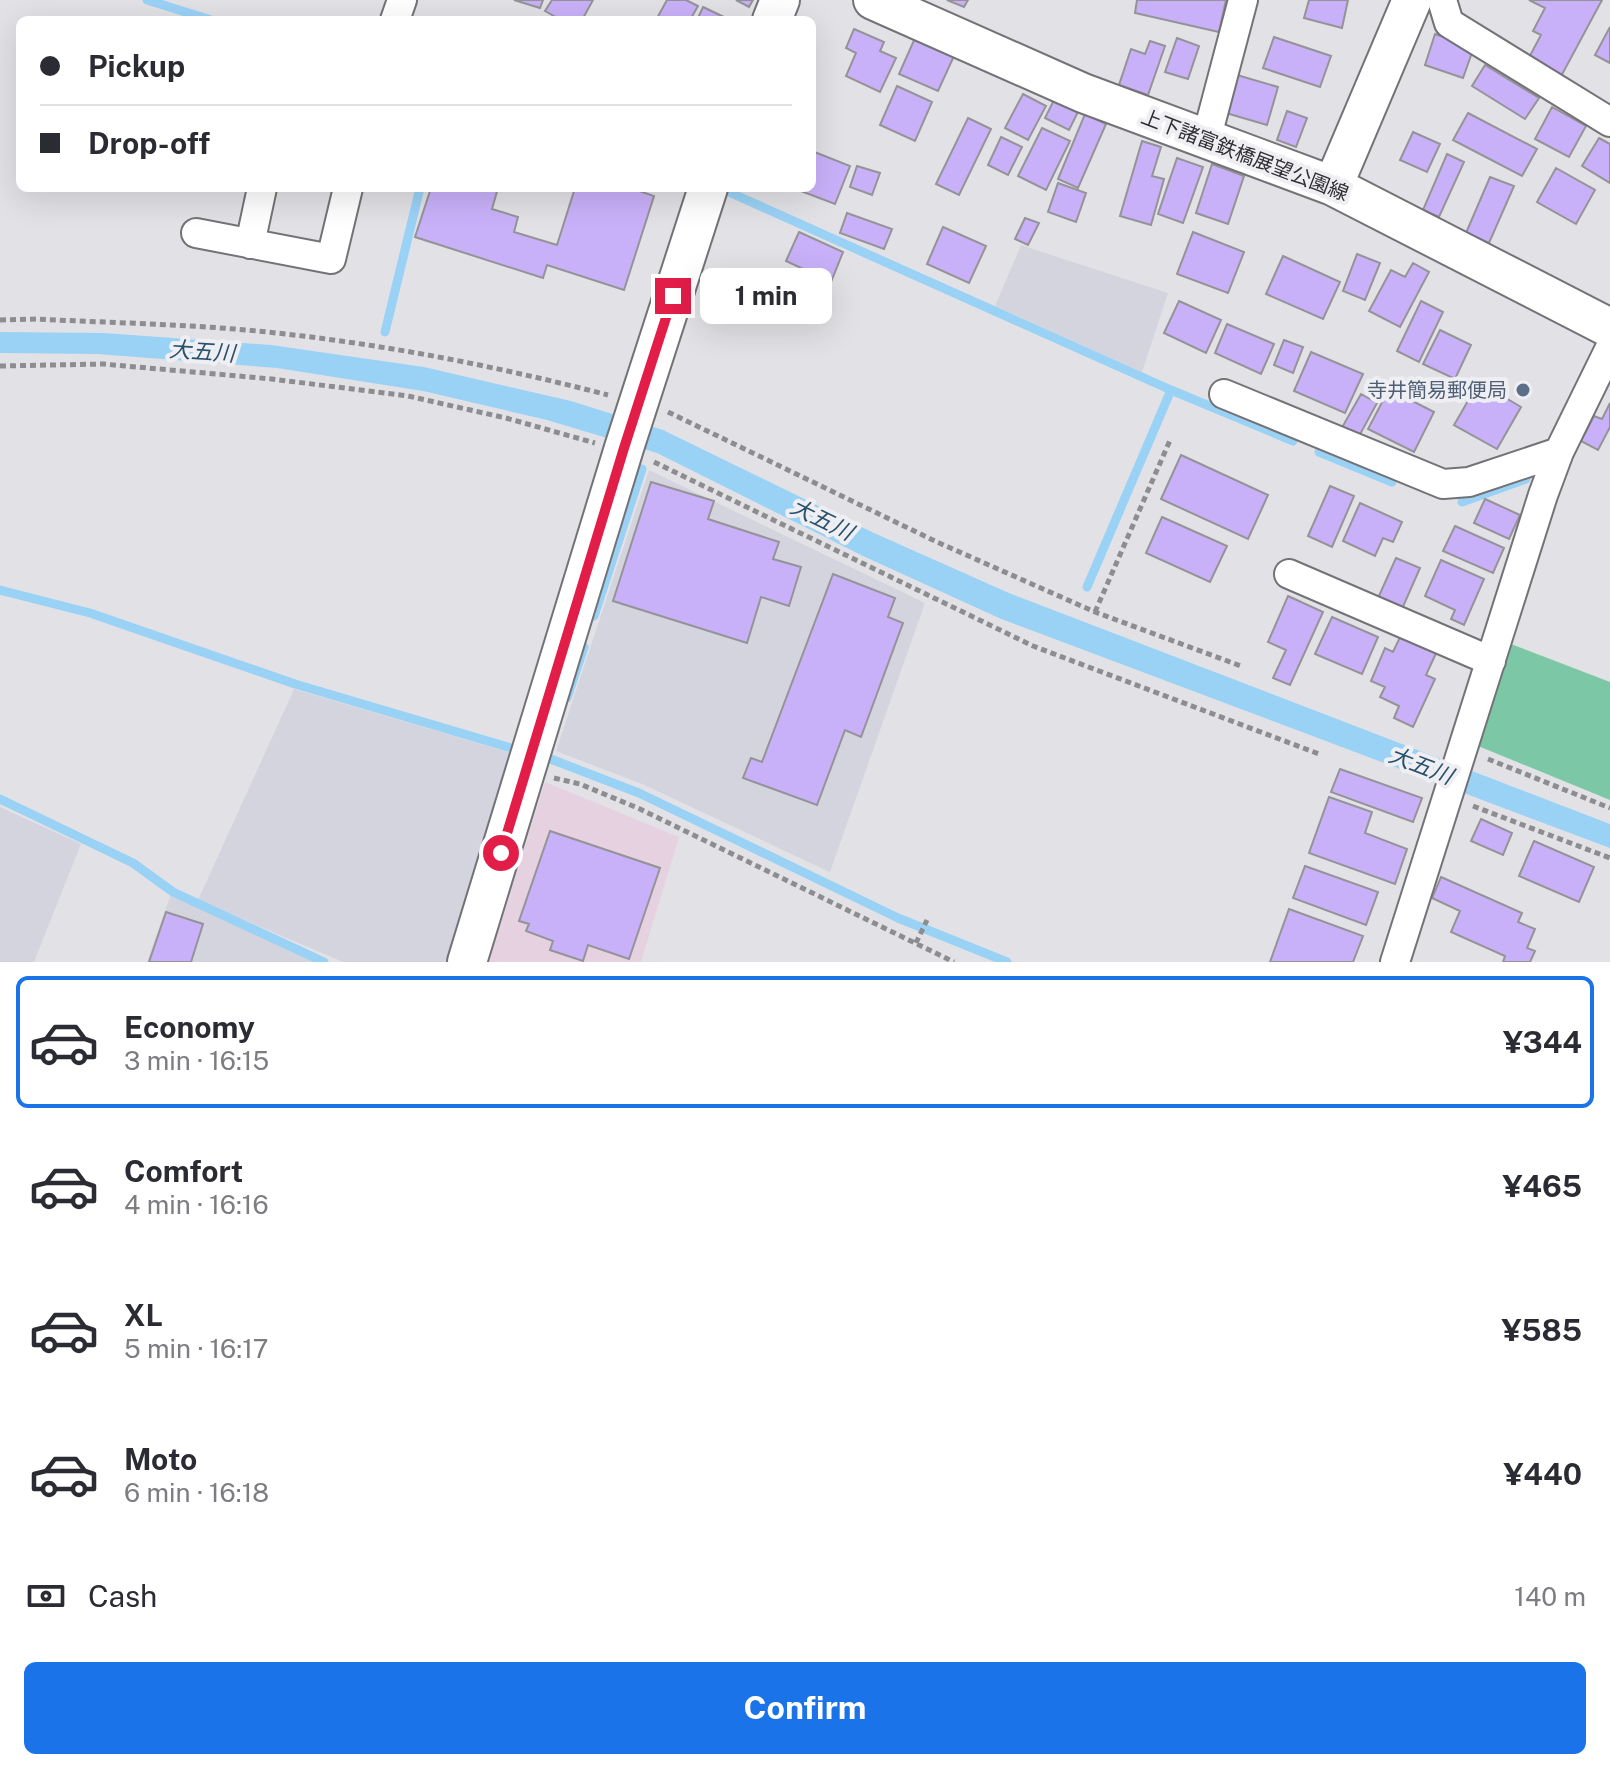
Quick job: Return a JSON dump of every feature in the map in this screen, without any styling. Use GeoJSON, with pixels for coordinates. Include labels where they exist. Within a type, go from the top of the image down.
{"type":"FeatureCollection","features":[{"type":"Feature","properties":{"kind":"street","name":"上下諸富鉄橋展望公園線"},"geometry":{"type":"LineString","coordinates":[[873,0],[1083,93],[1333,186],[1610,328]]}},
{"type":"Feature","properties":{"kind":"street"},"geometry":{"type":"LineString","coordinates":[[1206,140],[1243,0]]}},
{"type":"Feature","properties":{"kind":"street"},"geometry":{"type":"LineString","coordinates":[[1333,186],[1412,0]]}},
{"type":"Feature","properties":{"kind":"street"},"geometry":{"type":"LineString","coordinates":[[1442,0],[1449,23],[1610,122]]}},
{"type":"Feature","properties":{"kind":"street"},"geometry":{"type":"LineString","coordinates":[[250,244],[261,192]]}},
{"type":"Feature","properties":{"kind":"street"},"geometry":{"type":"LineString","coordinates":[[196,233],[331,259],[347,192]]}},
{"type":"Feature","properties":{"kind":"street"},"geometry":{"type":"LineString","coordinates":[[467,962],[623,450],[707,192]]}},
{"type":"Feature","properties":{"kind":"street"},"geometry":{"type":"LineString","coordinates":[[1395,962],[1543,495],[1559,452],[1610,348]]}},
{"type":"Feature","properties":{"kind":"street"},"geometry":{"type":"LineString","coordinates":[[1224,394],[1443,484],[1469,482],[1559,452]]}},
{"type":"Feature","properties":{"kind":"street"},"geometry":{"type":"LineString","coordinates":[[1289,574],[1491,661]]}},
{"type":"Feature","properties":{"kind":"path"},"geometry":{"type":"LineString","coordinates":[[0,320],[36,319],[265,332],[354,343],[412,351],[497,369],[669,412],[937,542],[1095,612],[1241,666]]}},
{"type":"Feature","properties":{"kind":"path"},"geometry":{"type":"LineString","coordinates":[[0,366],[103,364],[272,379],[408,396],[506,418],[623,450],[654,462],[1033,646],[1319,754]]}},
{"type":"Feature","properties":{"kind":"path"},"geometry":{"type":"LineString","coordinates":[[1095,612],[1171,438]]}},
{"type":"Feature","properties":{"kind":"path"},"geometry":{"type":"LineString","coordinates":[[1464,749],[1610,808]]}},
{"type":"Feature","properties":{"kind":"path"},"geometry":{"type":"LineString","coordinates":[[526,771],[580,784],[640,809],[954,962]]}},
{"type":"Feature","properties":{"kind":"path"},"geometry":{"type":"LineString","coordinates":[[1449,797],[1610,858]]}},
{"type":"Feature","properties":{"kind":"path"},"geometry":{"type":"LineString","coordinates":[[916,943],[927,920]]}},
{"type":"Feature","properties":{"kind":"shaded area"},"geometry":{"type":"Polygon","coordinates":[[[1021,245],[1168,293],[1142,372],[995,306],[1021,245]]]}},
{"type":"Feature","properties":{"kind":"shaded area"},"geometry":{"type":"Polygon","coordinates":[[[649,470],[925,603],[830,872],[642,784],[556,751],[649,470]]]}},
{"type":"Feature","properties":{"kind":"shaded area"},"geometry":{"type":"Polygon","coordinates":[[[294,689],[511,753],[446,962],[343,962],[198,900],[294,689]]]}},
{"type":"Feature","properties":{"kind":"shaded area"},"geometry":{"type":"Polygon","coordinates":[[[545,782],[679,837],[641,962],[489,962],[545,782]]]}},
{"type":"Feature","properties":{"kind":"shaded area"},"geometry":{"type":"Polygon","coordinates":[[[0,807],[81,844],[34,962],[0,962],[0,807]]]}},
{"type":"Feature","properties":{"kind":"shaded area"},"geometry":{"type":"Polygon","coordinates":[[[171,894],[317,962],[147,962],[171,894]]]}},
{"type":"Feature","properties":{"kind":"green space"},"geometry":{"type":"Polygon","coordinates":[[[1511,644],[1610,682],[1610,800],[1478,746],[1511,644]]]}},
{"type":"Feature","properties":{"kind":"water","name":"大五川"},"geometry":{"type":"Polygon","coordinates":[[[0,332],[104,333],[271,345],[424,367],[571,401],[663,430],[874,533],[1009,593],[1610,824],[1610,848],[999,618],[863,556],[657,453],[547,420],[423,391],[277,368],[97,354],[0,353],[0,332]]]}},
{"type":"Feature","properties":{"kind":"building"},"geometry":{"type":"Polygon","coordinates":[[[514,0],[543,0],[540,8],[514,0]]]}},
{"type":"Feature","properties":{"kind":"building"},"geometry":{"type":"Polygon","coordinates":[[[552,0],[593,0],[584,16],[554,16],[545,11],[552,0]]]}},
{"type":"Feature","properties":{"kind":"building"},"geometry":{"type":"Polygon","coordinates":[[[667,0],[686,0],[698,6],[692,16],[658,16],[667,0]]]}},
{"type":"Feature","properties":{"kind":"building"},"geometry":{"type":"Polygon","coordinates":[[[736,0],[753,0],[749,7],[736,0]]]}},
{"type":"Feature","properties":{"kind":"building"},"geometry":{"type":"Polygon","coordinates":[[[947,0],[968,0],[964,7],[947,0]]]}},
{"type":"Feature","properties":{"kind":"building"},"geometry":{"type":"Polygon","coordinates":[[[1137,0],[1226,0],[1219,32],[1135,13],[1137,0]]]}},
{"type":"Feature","properties":{"kind":"building"},"geometry":{"type":"Polygon","coordinates":[[[1309,0],[1348,0],[1342,28],[1304,18],[1309,0]]]}},
{"type":"Feature","properties":{"kind":"building"},"geometry":{"type":"Polygon","coordinates":[[[1529,0],[1602,0],[1558,82],[1525,65],[1541,35],[1533,31],[1545,8],[1529,0]]]}},
{"type":"Feature","properties":{"kind":"building"},"geometry":{"type":"Polygon","coordinates":[[[703,7],[722,16],[699,16],[703,7]]]}},
{"type":"Feature","properties":{"kind":"building"},"geometry":{"type":"Polygon","coordinates":[[[1610,27],[1610,63],[1595,55],[1610,27]]]}},
{"type":"Feature","properties":{"kind":"building"},"geometry":{"type":"Polygon","coordinates":[[[854,29],[884,42],[880,51],[896,58],[880,92],[846,76],[856,53],[846,48],[854,29]]]}},
{"type":"Feature","properties":{"kind":"building"},"geometry":{"type":"Polygon","coordinates":[[[1435,34],[1474,47],[1463,78],[1425,65],[1435,34]]]}},
{"type":"Feature","properties":{"kind":"building"},"geometry":{"type":"Polygon","coordinates":[[[1274,37],[1331,56],[1320,87],[1263,68],[1274,37]]]}},
{"type":"Feature","properties":{"kind":"building"},"geometry":{"type":"Polygon","coordinates":[[[915,38],[954,56],[938,91],[899,74],[915,38]]]}},
{"type":"Feature","properties":{"kind":"building"},"geometry":{"type":"Polygon","coordinates":[[[1177,38],[1199,46],[1188,79],[1165,72],[1177,38]]]}},
{"type":"Feature","properties":{"kind":"building"},"geometry":{"type":"Polygon","coordinates":[[[1150,41],[1165,46],[1148,95],[1119,85],[1131,49],[1145,54],[1150,41]]]}},
{"type":"Feature","properties":{"kind":"building"},"geometry":{"type":"Polygon","coordinates":[[[1485,65],[1539,98],[1525,119],[1472,86],[1485,65]]]}},
{"type":"Feature","properties":{"kind":"building"},"geometry":{"type":"Polygon","coordinates":[[[1237,75],[1278,87],[1267,125],[1226,113],[1237,75]]]}},
{"type":"Feature","properties":{"kind":"building"},"geometry":{"type":"Polygon","coordinates":[[[897,86],[932,102],[915,141],[880,125],[897,86]]]}},
{"type":"Feature","properties":{"kind":"building"},"geometry":{"type":"Polygon","coordinates":[[[1023,94],[1046,106],[1028,140],[1005,128],[1023,94]]]}},
{"type":"Feature","properties":{"kind":"building"},"geometry":{"type":"Polygon","coordinates":[[[1055,98],[1079,110],[1069,130],[1045,118],[1055,98]]]}},
{"type":"Feature","properties":{"kind":"building"},"geometry":{"type":"Polygon","coordinates":[[[1552,107],[1586,126],[1569,157],[1535,139],[1552,107]]]}},
{"type":"Feature","properties":{"kind":"building"},"geometry":{"type":"Polygon","coordinates":[[[1287,111],[1307,118],[1296,147],[1277,140],[1287,111]]]}},
{"type":"Feature","properties":{"kind":"building"},"geometry":{"type":"Polygon","coordinates":[[[1468,113],[1537,149],[1522,176],[1453,140],[1468,113]]]}},
{"type":"Feature","properties":{"kind":"building"},"geometry":{"type":"Polygon","coordinates":[[[1085,114],[1106,124],[1078,188],[1058,179],[1085,114]]]}},
{"type":"Feature","properties":{"kind":"building"},"geometry":{"type":"Polygon","coordinates":[[[968,118],[991,129],[959,195],[936,184],[968,118]]]}},
{"type":"Feature","properties":{"kind":"building"},"geometry":{"type":"Polygon","coordinates":[[[1042,128],[1070,141],[1046,190],[1018,176],[1042,128]]]}},
{"type":"Feature","properties":{"kind":"building"},"geometry":{"type":"Polygon","coordinates":[[[1413,132],[1440,144],[1427,172],[1400,160],[1413,132]]]}},
{"type":"Feature","properties":{"kind":"building"},"geometry":{"type":"Polygon","coordinates":[[[1001,137],[1022,147],[1008,175],[988,165],[1001,137]]]}},
{"type":"Feature","properties":{"kind":"building"},"geometry":{"type":"Polygon","coordinates":[[[1599,138],[1610,144],[1610,183],[1582,166],[1599,138]]]}},
{"type":"Feature","properties":{"kind":"building"},"geometry":{"type":"Polygon","coordinates":[[[1142,141],[1161,147],[1152,176],[1164,179],[1151,225],[1120,216],[1142,141]]]}},
{"type":"Feature","properties":{"kind":"building"},"geometry":{"type":"Polygon","coordinates":[[[816,153],[850,166],[835,204],[804,192],[816,192],[816,153]]]}},
{"type":"Feature","properties":{"kind":"building"},"geometry":{"type":"Polygon","coordinates":[[[1447,154],[1464,162],[1439,217],[1423,210],[1447,154]]]}},
{"type":"Feature","properties":{"kind":"building"},"geometry":{"type":"Polygon","coordinates":[[[1177,158],[1203,167],[1183,223],[1158,214],[1177,158]]]}},
{"type":"Feature","properties":{"kind":"building"},"geometry":{"type":"Polygon","coordinates":[[[1212,164],[1244,176],[1228,224],[1196,213],[1212,164]]]}},
{"type":"Feature","properties":{"kind":"building"},"geometry":{"type":"Polygon","coordinates":[[[857,166],[880,173],[872,195],[850,187],[857,166]]]}},
{"type":"Feature","properties":{"kind":"building"},"geometry":{"type":"Polygon","coordinates":[[[1556,168],[1595,190],[1576,224],[1537,202],[1556,168]]]}},
{"type":"Feature","properties":{"kind":"building"},"geometry":{"type":"Polygon","coordinates":[[[1490,177],[1514,186],[1489,243],[1466,233],[1490,177]]]}},
{"type":"Feature","properties":{"kind":"building"},"geometry":{"type":"Polygon","coordinates":[[[1058,183],[1086,193],[1076,222],[1048,212],[1058,183]]]}},
{"type":"Feature","properties":{"kind":"building"},"geometry":{"type":"Polygon","coordinates":[[[430,192],[497,192],[492,209],[518,217],[514,232],[557,245],[574,192],[642,192],[654,196],[624,290],[547,265],[543,278],[415,237],[430,192]]]}},
{"type":"Feature","properties":{"kind":"building"},"geometry":{"type":"Polygon","coordinates":[[[847,213],[892,229],[884,249],[840,233],[847,213]]]}},
{"type":"Feature","properties":{"kind":"building"},"geometry":{"type":"Polygon","coordinates":[[[1025,218],[1039,223],[1028,245],[1015,239],[1025,218]]]}},
{"type":"Feature","properties":{"kind":"building"},"geometry":{"type":"Polygon","coordinates":[[[943,227],[986,246],[969,283],[927,264],[943,227]]]}},
{"type":"Feature","properties":{"kind":"building"},"geometry":{"type":"Polygon","coordinates":[[[799,232],[843,252],[831,282],[786,261],[799,232]]]}},
{"type":"Feature","properties":{"kind":"building"},"geometry":{"type":"Polygon","coordinates":[[[1193,232],[1244,252],[1228,293],[1177,274],[1193,232]]]}},
{"type":"Feature","properties":{"kind":"building"},"geometry":{"type":"Polygon","coordinates":[[[1357,254],[1380,263],[1365,300],[1343,291],[1357,254]]]}},
{"type":"Feature","properties":{"kind":"building"},"geometry":{"type":"Polygon","coordinates":[[[1283,256],[1340,282],[1323,319],[1266,294],[1283,256]]]}},
{"type":"Feature","properties":{"kind":"building"},"geometry":{"type":"Polygon","coordinates":[[[1413,263],[1429,272],[1400,327],[1369,311],[1391,270],[1405,277],[1413,263]]]}},
{"type":"Feature","properties":{"kind":"building"},"geometry":{"type":"Polygon","coordinates":[[[1179,301],[1221,320],[1206,353],[1164,333],[1179,301]]]}},
{"type":"Feature","properties":{"kind":"building"},"geometry":{"type":"Polygon","coordinates":[[[1421,301],[1443,312],[1419,362],[1397,351],[1421,301]]]}},
{"type":"Feature","properties":{"kind":"building"},"geometry":{"type":"Polygon","coordinates":[[[1227,324],[1274,344],[1261,374],[1215,353],[1227,324]]]}},
{"type":"Feature","properties":{"kind":"building"},"geometry":{"type":"Polygon","coordinates":[[[1440,330],[1471,345],[1455,379],[1423,364],[1440,330]]]}},
{"type":"Feature","properties":{"kind":"building"},"geometry":{"type":"Polygon","coordinates":[[[1284,340],[1303,347],[1293,373],[1274,365],[1284,340]]]}},
{"type":"Feature","properties":{"kind":"building"},"geometry":{"type":"Polygon","coordinates":[[[1311,352],[1363,374],[1345,413],[1294,391],[1311,352]]]}},
{"type":"Feature","properties":{"kind":"building"},"geometry":{"type":"Polygon","coordinates":[[[1479,382],[1521,407],[1497,449],[1454,425],[1479,382]]]}},
{"type":"Feature","properties":{"kind":"building"},"geometry":{"type":"Polygon","coordinates":[[[1389,389],[1434,412],[1414,452],[1368,429],[1389,389]]]}},
{"type":"Feature","properties":{"kind":"building"},"geometry":{"type":"Polygon","coordinates":[[[1361,394],[1377,403],[1357,440],[1340,431],[1361,394]]]}},
{"type":"Feature","properties":{"kind":"building"},"geometry":{"type":"Polygon","coordinates":[[[1610,403],[1610,427],[1598,450],[1581,441],[1594,416],[1602,419],[1610,403]]]}},
{"type":"Feature","properties":{"kind":"building"},"geometry":{"type":"Polygon","coordinates":[[[1181,455],[1268,495],[1248,539],[1161,499],[1181,455]]]}},
{"type":"Feature","properties":{"kind":"building"},"geometry":{"type":"Polygon","coordinates":[[[651,482],[714,501],[708,519],[779,542],[773,559],[801,567],[789,606],[761,597],[747,643],[613,601],[651,482]]]}},
{"type":"Feature","properties":{"kind":"building"},"geometry":{"type":"Polygon","coordinates":[[[1330,486],[1354,496],[1332,547],[1308,536],[1330,486]]]}},
{"type":"Feature","properties":{"kind":"building"},"geometry":{"type":"Polygon","coordinates":[[[1485,499],[1520,515],[1509,539],[1474,523],[1485,499]]]}},
{"type":"Feature","properties":{"kind":"building"},"geometry":{"type":"Polygon","coordinates":[[[1360,503],[1402,522],[1393,542],[1383,538],[1375,556],[1343,541],[1360,503]]]}},
{"type":"Feature","properties":{"kind":"building"},"geometry":{"type":"Polygon","coordinates":[[[1162,517],[1227,546],[1210,582],[1146,553],[1162,517]]]}},
{"type":"Feature","properties":{"kind":"building"},"geometry":{"type":"Polygon","coordinates":[[[1455,526],[1504,548],[1493,573],[1443,551],[1455,526]]]}},
{"type":"Feature","properties":{"kind":"building"},"geometry":{"type":"Polygon","coordinates":[[[1396,558],[1420,568],[1402,609],[1378,598],[1396,558]]]}},
{"type":"Feature","properties":{"kind":"building"},"geometry":{"type":"Polygon","coordinates":[[[1441,560],[1484,579],[1464,625],[1451,619],[1455,610],[1425,596],[1441,560]]]}},
{"type":"Feature","properties":{"kind":"building"},"geometry":{"type":"Polygon","coordinates":[[[833,574],[895,598],[888,617],[903,623],[861,737],[845,730],[817,805],[743,778],[751,758],[762,762],[833,574]]]}},
{"type":"Feature","properties":{"kind":"building"},"geometry":{"type":"Polygon","coordinates":[[[1288,596],[1323,612],[1290,685],[1273,678],[1286,650],[1268,642],[1288,596]]]}},
{"type":"Feature","properties":{"kind":"building"},"geometry":{"type":"Polygon","coordinates":[[[1332,617],[1378,637],[1362,674],[1315,654],[1332,617]]]}},
{"type":"Feature","properties":{"kind":"building"},"geometry":{"type":"Polygon","coordinates":[[[1402,633],[1438,649],[1426,675],[1435,679],[1413,727],[1394,718],[1399,706],[1380,697],[1385,687],[1371,681],[1385,648],[1393,652],[1402,633]]]}},
{"type":"Feature","properties":{"kind":"building"},"geometry":{"type":"Polygon","coordinates":[[[1340,769],[1422,798],[1413,822],[1331,792],[1340,769]]]}},
{"type":"Feature","properties":{"kind":"building"},"geometry":{"type":"Polygon","coordinates":[[[1329,797],[1372,812],[1365,833],[1407,849],[1395,884],[1309,853],[1329,797]]]}},
{"type":"Feature","properties":{"kind":"building"},"geometry":{"type":"Polygon","coordinates":[[[1481,819],[1512,833],[1503,855],[1471,841],[1481,819]]]}},
{"type":"Feature","properties":{"kind":"building"},"geometry":{"type":"Polygon","coordinates":[[[550,831],[660,868],[629,959],[588,945],[583,961],[550,950],[553,941],[526,931],[529,924],[519,921],[550,831]]]}},
{"type":"Feature","properties":{"kind":"building"},"geometry":{"type":"Polygon","coordinates":[[[1534,841],[1594,867],[1579,902],[1519,876],[1534,841]]]}},
{"type":"Feature","properties":{"kind":"building"},"geometry":{"type":"Polygon","coordinates":[[[1305,866],[1378,892],[1366,925],[1293,898],[1305,866]]]}},
{"type":"Feature","properties":{"kind":"building"},"geometry":{"type":"Polygon","coordinates":[[[1441,877],[1522,913],[1518,922],[1535,929],[1527,948],[1535,951],[1530,962],[1503,962],[1505,956],[1451,932],[1460,911],[1432,898],[1441,877]]]}},
{"type":"Feature","properties":{"kind":"building"},"geometry":{"type":"Polygon","coordinates":[[[1289,909],[1363,936],[1353,962],[1270,962],[1289,909]]]}},
{"type":"Feature","properties":{"kind":"building"},"geometry":{"type":"Polygon","coordinates":[[[166,912],[203,924],[191,962],[149,962],[166,912]]]}},
{"type":"Feature","properties":{"kind":"waterway"},"geometry":{"type":"LineString","coordinates":[[147,0],[198,16]]}},
{"type":"Feature","properties":{"kind":"waterway"},"geometry":{"type":"LineString","coordinates":[[385,332],[419,192]]}},
{"type":"Feature","properties":{"kind":"waterway"},"geometry":{"type":"LineString","coordinates":[[731,193],[1171,390],[1293,441]]}},
{"type":"Feature","properties":{"kind":"waterway"},"geometry":{"type":"LineString","coordinates":[[1087,587],[1171,390]]}},
{"type":"Feature","properties":{"kind":"waterway"},"geometry":{"type":"LineString","coordinates":[[1319,452],[1392,482]]}},
{"type":"Feature","properties":{"kind":"waterway"},"geometry":{"type":"LineString","coordinates":[[594,616],[642,469]]}},
{"type":"Feature","properties":{"kind":"waterway"},"geometry":{"type":"LineString","coordinates":[[1462,502],[1526,479]]}},
{"type":"Feature","properties":{"kind":"waterway"},"geometry":{"type":"LineString","coordinates":[[0,590],[90,613],[295,684],[511,748]]}},
{"type":"Feature","properties":{"kind":"waterway"},"geometry":{"type":"LineString","coordinates":[[567,698],[584,647]]}},
{"type":"Feature","properties":{"kind":"waterway"},"geometry":{"type":"LineString","coordinates":[[548,758],[639,793],[898,918],[1007,962]]}},
{"type":"Feature","properties":{"kind":"waterway"},"geometry":{"type":"LineString","coordinates":[[0,799],[133,863],[173,892],[324,962]]}},
{"type":"Feature","properties":{"kind":"place","name":"寺井簡易郵便局"},"geometry":{"type":"Point","coordinates":[1523,390]}},
{"type":"Feature","properties":{"kind":"route"},"geometry":{"type":"LineString","coordinates":[[501,853],[673,296]]}}]}
